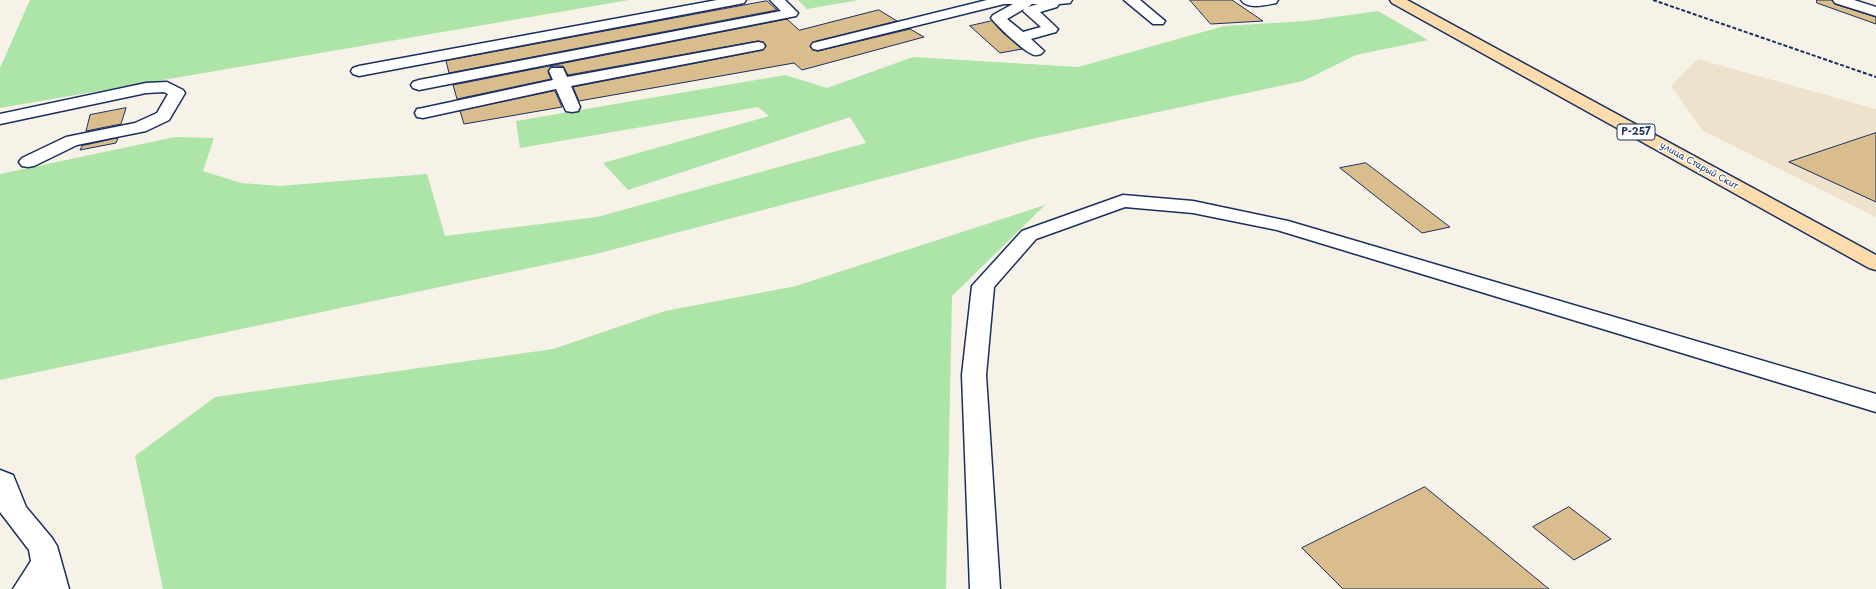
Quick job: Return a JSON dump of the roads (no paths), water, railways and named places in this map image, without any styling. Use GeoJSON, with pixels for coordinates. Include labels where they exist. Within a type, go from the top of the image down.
{"type":"FeatureCollection","features":[{"type":"Feature","properties":{"kind":"highway","name":"улица Старый Скит"},"geometry":{"type":"LineString","coordinates":[[1397,0],[1876,264]]}},
{"type":"Feature","properties":{"kind":"street"},"geometry":{"type":"LineString","coordinates":[[359,71],[739,0]]}},
{"type":"Feature","properties":{"kind":"street"},"geometry":{"type":"LineString","coordinates":[[419,85],[552,58],[791,13],[778,0]]}},
{"type":"Feature","properties":{"kind":"street"},"geometry":{"type":"LineString","coordinates":[[818,46],[1004,0],[1063,1]]}},
{"type":"Feature","properties":{"kind":"street"},"geometry":{"type":"LineString","coordinates":[[1131,0],[1158,21]]}},
{"type":"Feature","properties":{"kind":"street"},"geometry":{"type":"LineString","coordinates":[[1248,0],[1251,2],[1271,0]]}},
{"type":"Feature","properties":{"kind":"street"},"geometry":{"type":"LineString","coordinates":[[1840,0],[1876,12]]}},
{"type":"Feature","properties":{"kind":"street"},"geometry":{"type":"LineString","coordinates":[[1029,1],[998,18],[1036,51]]}},
{"type":"Feature","properties":{"kind":"street"},"geometry":{"type":"LineString","coordinates":[[1020,38],[1051,29],[1030,11],[1063,1]]}},
{"type":"Feature","properties":{"kind":"street"},"geometry":{"type":"LineString","coordinates":[[542,37],[572,107]]}},
{"type":"Feature","properties":{"kind":"street"},"geometry":{"type":"LineString","coordinates":[[422,113],[562,83],[758,46]]}},
{"type":"Feature","properties":{"kind":"street"},"geometry":{"type":"LineString","coordinates":[[0,119],[146,88],[167,87],[177,94],[163,116],[140,127],[72,141],[28,162]]}},
{"type":"Feature","properties":{"kind":"street"},"geometry":{"type":"LineString","coordinates":[[985,589],[974,375],[983,286],[1029,234],[1123,201],[1193,208],[1281,225],[1876,403]]}},
{"type":"Feature","properties":{"kind":"street"},"geometry":{"type":"LineString","coordinates":[[0,480],[3,482],[14,512],[42,546],[51,576],[28,589]]}},
{"type":"Feature","properties":{"kind":"railway"},"geometry":{"type":"LineString","coordinates":[[1653,0],[1876,77]]}}]}
